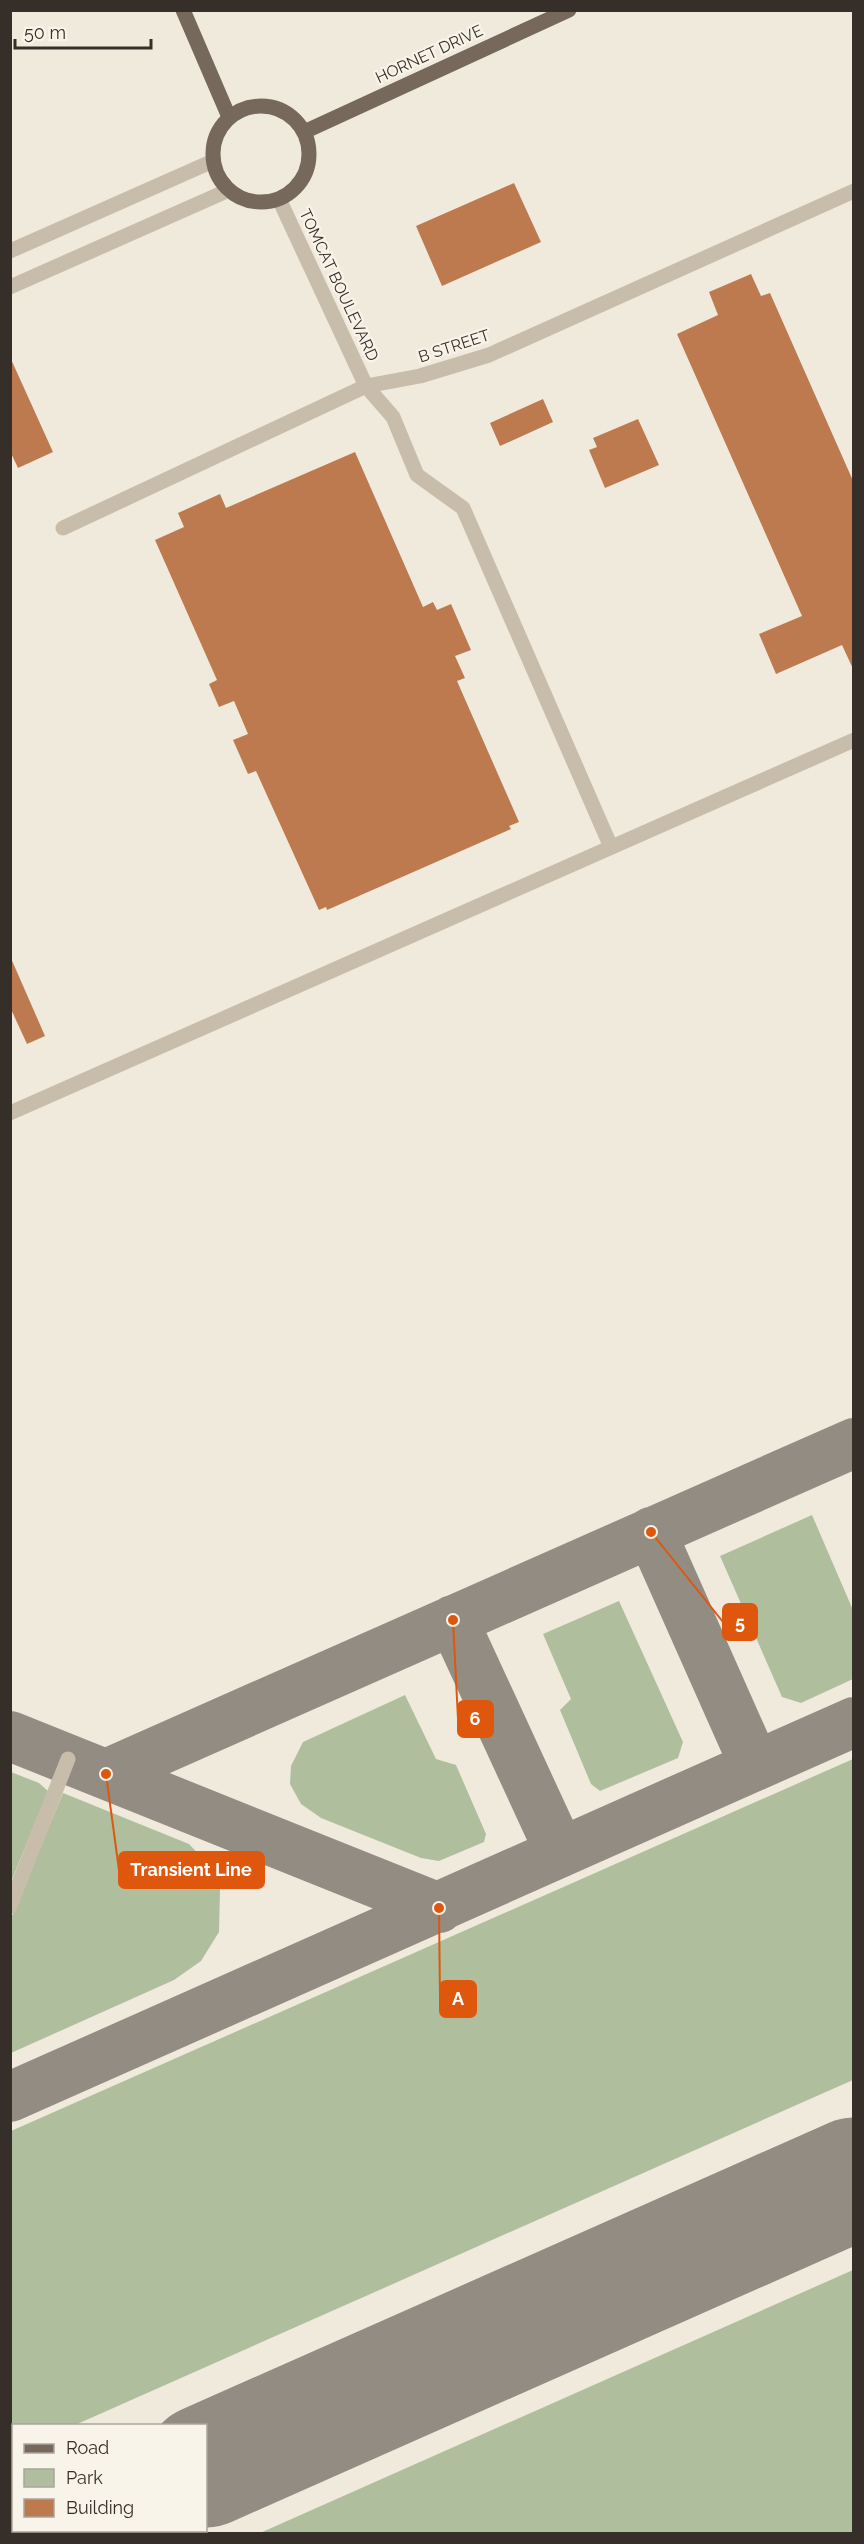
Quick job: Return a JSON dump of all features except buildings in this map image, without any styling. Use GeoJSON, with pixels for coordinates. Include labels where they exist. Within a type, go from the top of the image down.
{"type":"FeatureCollection","features":[{"type":"Feature","properties":{"kind":"main road"},"geometry":{"type":"LineString","coordinates":[[183,10],[229,117]]}},
{"type":"Feature","properties":{"kind":"main road","name":"HORNET DRIVE"},"geometry":{"type":"LineString","coordinates":[[304,132],[569,10]]}},
{"type":"Feature","properties":{"kind":"main road"},"geometry":{"type":"LineString","coordinates":[[256,105],[271,106],[284,111],[296,120],[304,132],[309,147],[309,163],[298,184],[279,198],[266,202],[253,202],[240,198],[229,190],[218,177],[213,161],[215,137],[229,117],[242,109],[256,105]]}},
{"type":"Feature","properties":{"kind":"street"},"geometry":{"type":"LineString","coordinates":[[10,251],[213,161]]}},
{"type":"Feature","properties":{"kind":"street"},"geometry":{"type":"LineString","coordinates":[[10,287],[229,190]]}},
{"type":"Feature","properties":{"kind":"street","name":"B STREET"},"geometry":{"type":"LineString","coordinates":[[63,528],[366,386],[420,376],[489,355],[854,190]]}},
{"type":"Feature","properties":{"kind":"street","name":"TOMCAT BOULEVARD"},"geometry":{"type":"LineString","coordinates":[[279,198],[366,386],[393,417],[417,475],[463,508],[611,847]]}},
{"type":"Feature","properties":{"kind":"street"},"geometry":{"type":"LineString","coordinates":[[10,1113],[854,740]]}},
{"type":"Feature","properties":{"kind":"street"},"geometry":{"type":"LineString","coordinates":[[10,1906],[68,1759]]}},
{"type":"Feature","properties":{"kind":"green space"},"geometry":{"type":"Polygon","coordinates":[[[812,1515],[853,1610],[853,1679],[801,1703],[782,1697],[720,1556],[812,1515]]]}},
{"type":"Feature","properties":{"kind":"green space"},"geometry":{"type":"Polygon","coordinates":[[[619,1601],[683,1742],[678,1758],[600,1791],[591,1784],[560,1710],[571,1699],[543,1634],[619,1601]]]}},
{"type":"Feature","properties":{"kind":"green space"},"geometry":{"type":"Polygon","coordinates":[[[405,1695],[436,1759],[456,1765],[486,1834],[484,1842],[439,1861],[421,1858],[321,1818],[301,1804],[290,1784],[291,1766],[303,1742],[405,1695]]]}},
{"type":"Feature","properties":{"kind":"green space"},"geometry":{"type":"Polygon","coordinates":[[[853,1759],[853,2080],[77,2424],[12,2424],[11,2454],[11,2131],[853,1759]]]}},
{"type":"Feature","properties":{"kind":"green space"},"geometry":{"type":"Polygon","coordinates":[[[11,1772],[39,1783],[48,1791],[11,1882],[11,1772]]]}},
{"type":"Feature","properties":{"kind":"green space"},"geometry":{"type":"Polygon","coordinates":[[[63,1793],[189,1844],[207,1863],[220,1890],[219,1932],[201,1961],[174,1980],[11,2053],[11,1918],[63,1793]]]}},
{"type":"Feature","properties":{"kind":"green space"},"geometry":{"type":"Polygon","coordinates":[[[853,2270],[853,2533],[260,2533],[853,2270]]]}},
{"type":"Feature","properties":{"kind":"taxiway"},"geometry":{"type":"LineString","coordinates":[[106,1774],[854,1443]]}},
{"type":"Feature","properties":{"kind":"taxiway"},"geometry":{"type":"LineString","coordinates":[[651,1532],[755,1766]]}},
{"type":"Feature","properties":{"kind":"taxiway"},"geometry":{"type":"LineString","coordinates":[[453,1620],[560,1852]]}},
{"type":"Feature","properties":{"kind":"taxiway"},"geometry":{"type":"LineString","coordinates":[[10,2097],[854,1722]]}},
{"type":"Feature","properties":{"kind":"taxiway"},"geometry":{"type":"LineString","coordinates":[[10,1736],[439,1908]]}},
{"type":"Feature","properties":{"kind":"runway"},"geometry":{"type":"LineString","coordinates":[[207,2466],[854,2179]]}},
{"type":"Feature","properties":{"kind":"runway"},"geometry":{"type":"LineString","coordinates":[[53,2534],[56,2532]]}},
{"type":"Feature","properties":{"kind":"place","name":"5"},"geometry":{"type":"Point","coordinates":[651,1532]}},
{"type":"Feature","properties":{"kind":"place","name":"6"},"geometry":{"type":"Point","coordinates":[453,1620]}},
{"type":"Feature","properties":{"kind":"place","name":"Transient Line"},"geometry":{"type":"Point","coordinates":[106,1774]}},
{"type":"Feature","properties":{"kind":"place","name":"A"},"geometry":{"type":"Point","coordinates":[439,1908]}}]}
